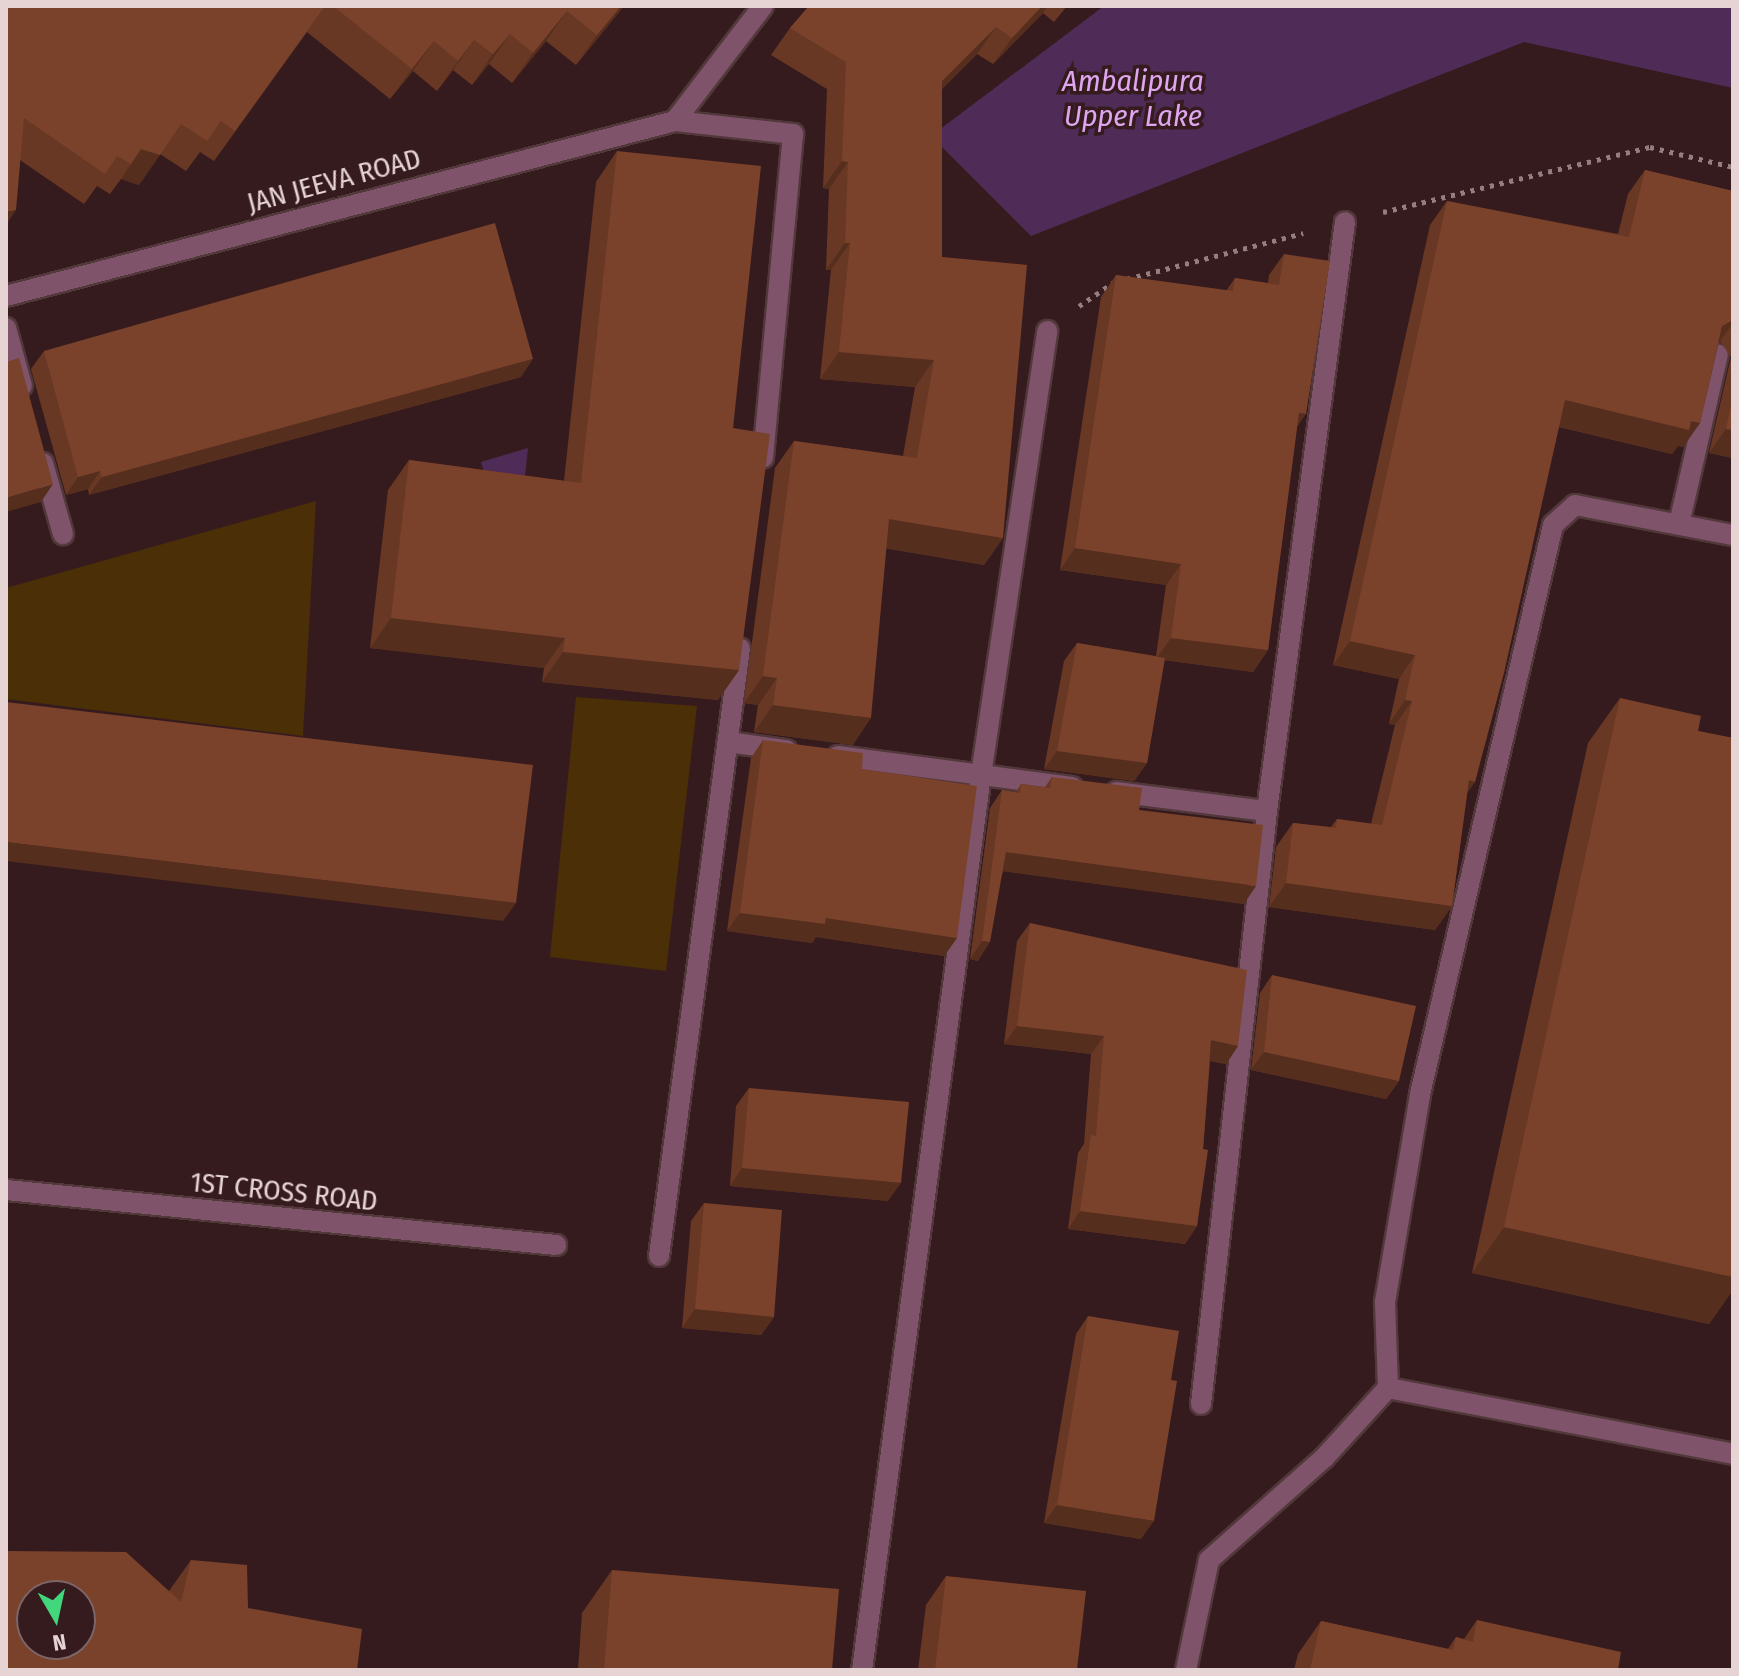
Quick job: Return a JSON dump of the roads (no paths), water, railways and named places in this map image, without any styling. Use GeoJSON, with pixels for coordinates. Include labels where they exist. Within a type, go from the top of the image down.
{"type":"FeatureCollection","features":[{"type":"Feature","properties":{"kind":"street"},"geometry":{"type":"LineString","coordinates":[[675,121],[763,6]]}},
{"type":"Feature","properties":{"kind":"street"},"geometry":{"type":"LineString","coordinates":[[675,121],[793,134],[760,481]]}},
{"type":"Feature","properties":{"kind":"street","name":"JAN JEEVA ROAD"},"geometry":{"type":"LineString","coordinates":[[6,296],[675,121]]}},
{"type":"Feature","properties":{"kind":"street"},"geometry":{"type":"LineString","coordinates":[[1201,1404],[1267,811],[1345,222]]}},
{"type":"Feature","properties":{"kind":"street"},"geometry":{"type":"LineString","coordinates":[[6,328],[30,414]]}},
{"type":"Feature","properties":{"kind":"street"},"geometry":{"type":"LineString","coordinates":[[862,1670],[981,775],[1047,331]]}},
{"type":"Feature","properties":{"kind":"street"},"geometry":{"type":"LineString","coordinates":[[1679,524],[1718,354]]}},
{"type":"Feature","properties":{"kind":"street"},"geometry":{"type":"LineString","coordinates":[[38,444],[63,534]]}},
{"type":"Feature","properties":{"kind":"street"},"geometry":{"type":"LineString","coordinates":[[1186,1670],[1209,1560],[1324,1458],[1388,1388],[1385,1302],[1420,1094],[1553,525],[1575,505],[1733,535]]}},
{"type":"Feature","properties":{"kind":"street"},"geometry":{"type":"LineString","coordinates":[[659,1256],[743,619]]}},
{"type":"Feature","properties":{"kind":"street"},"geometry":{"type":"LineString","coordinates":[[728,742],[1267,811]]}},
{"type":"Feature","properties":{"kind":"street","name":"1ST CROSS ROAD"},"geometry":{"type":"LineString","coordinates":[[6,1190],[556,1245]]}},
{"type":"Feature","properties":{"kind":"street"},"geometry":{"type":"LineString","coordinates":[[1388,1388],[1733,1454]]}},
{"type":"Feature","properties":{"kind":"water","name":"Ambalipura Upper Lake"},"geometry":{"type":"Polygon","coordinates":[[[1104,6],[1733,6],[1733,88],[1524,42],[1031,236],[931,136],[1104,6]]]}},
{"type":"Feature","properties":{"kind":"water"},"geometry":{"type":"Polygon","coordinates":[[[528,448],[514,581],[481,462],[528,448]]]}}]}
